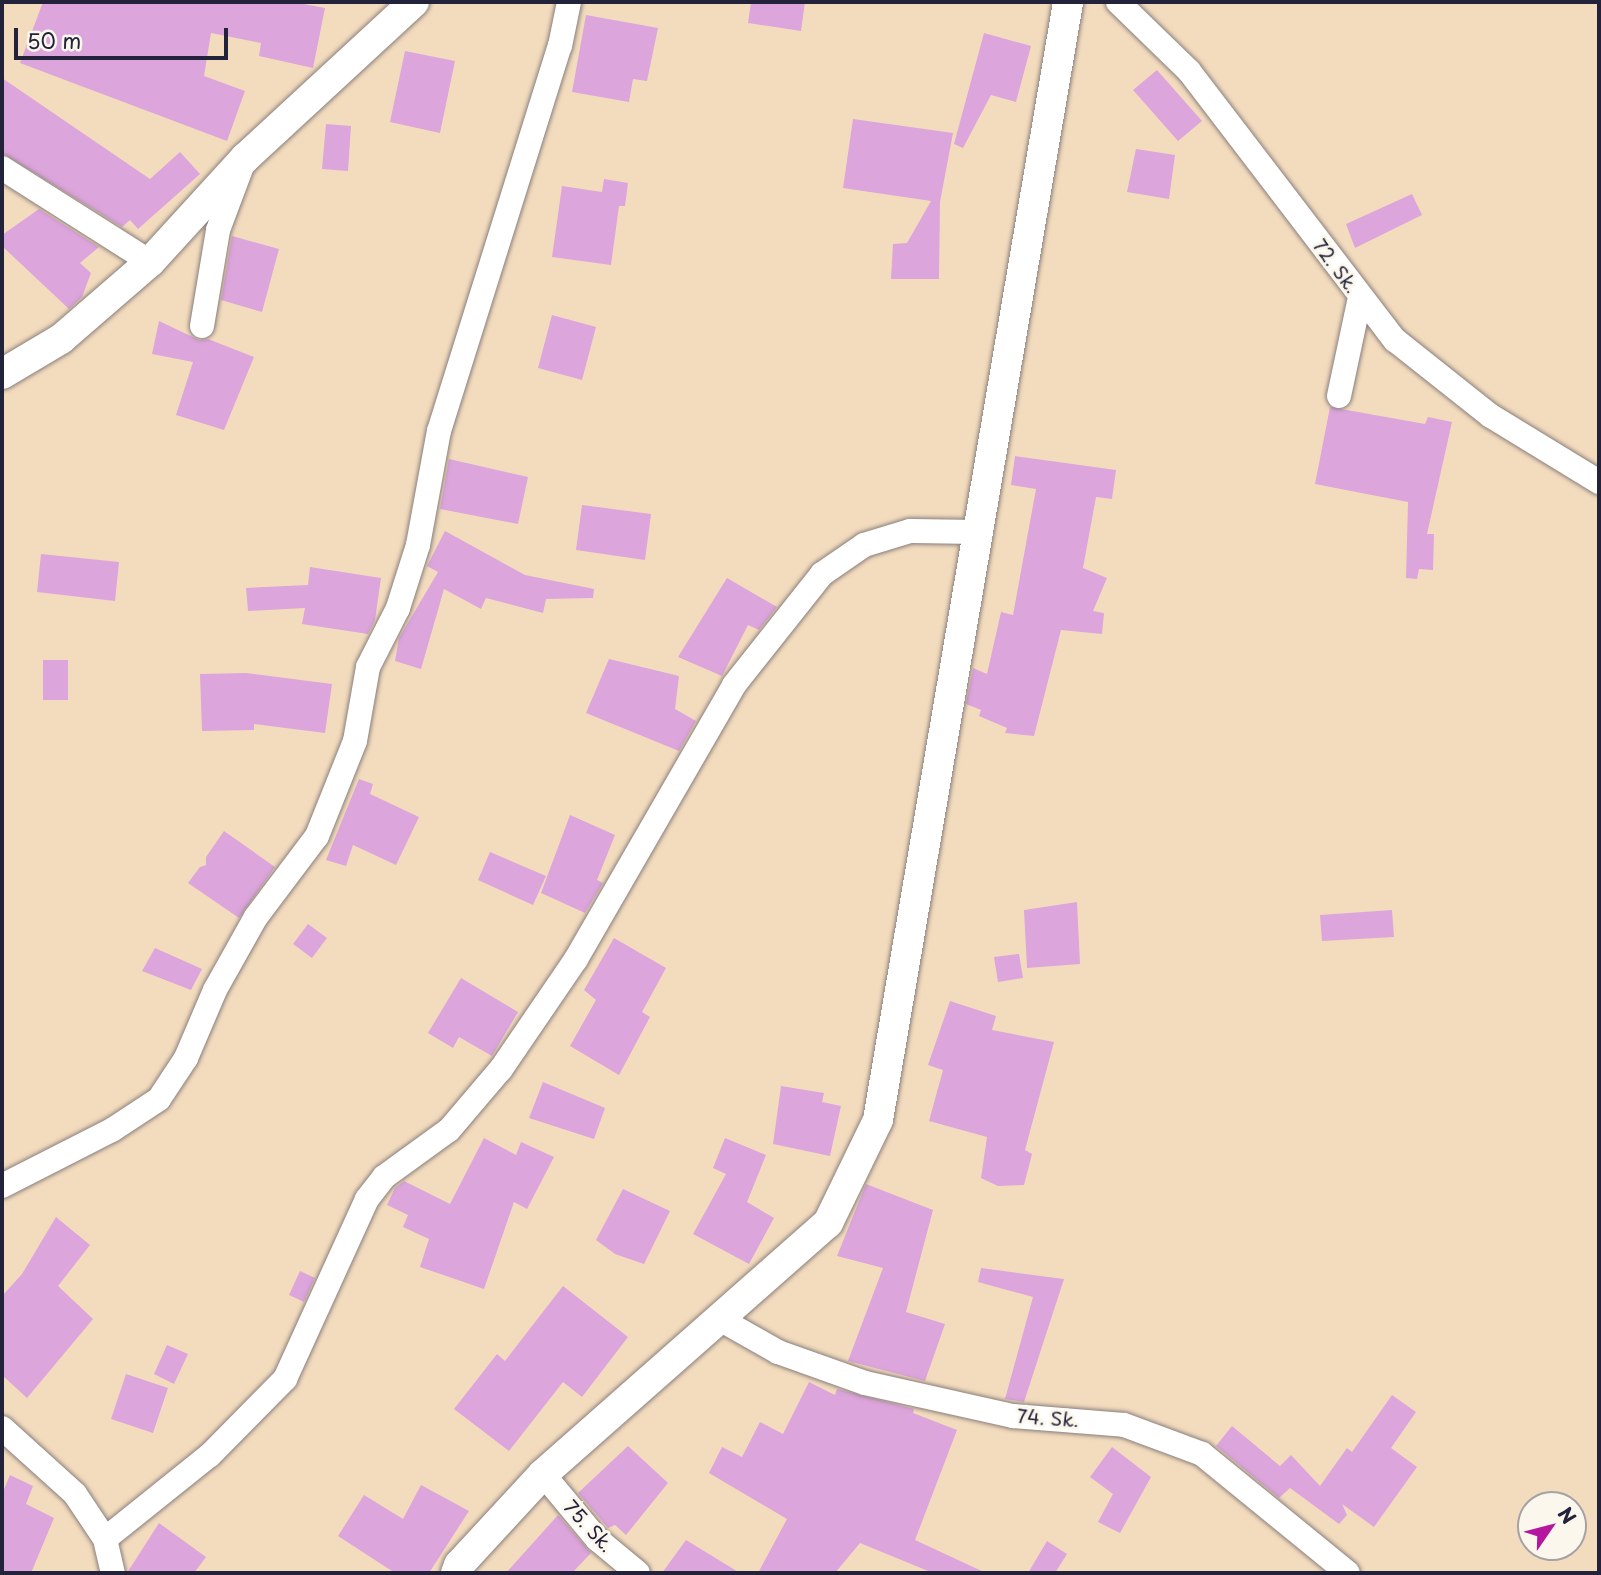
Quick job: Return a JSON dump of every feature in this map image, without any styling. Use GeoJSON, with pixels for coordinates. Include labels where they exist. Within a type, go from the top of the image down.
{"type":"FeatureCollection","features":[{"type":"Feature","properties":{"kind":"street"},"geometry":{"type":"LineString","coordinates":[[2,374],[61,339],[150,262],[245,159],[414,2]]}},
{"type":"Feature","properties":{"kind":"street"},"geometry":{"type":"LineString","coordinates":[[2,1186],[112,1130],[159,1098],[186,1058],[215,990],[256,917],[317,836],[355,741],[368,667],[397,607],[418,545],[439,431],[560,46],[569,2]]}},
{"type":"Feature","properties":{"kind":"street"},"geometry":{"type":"LineString","coordinates":[[456,1573],[458,1564],[543,1474],[828,1223],[878,1120],[981,532],[1068,2]]}},
{"type":"Feature","properties":{"kind":"street","name":"72. Sk."},"geometry":{"type":"LineString","coordinates":[[1118,2],[1189,71],[1360,298],[1395,340],[1491,416],[1599,482]]}},
{"type":"Feature","properties":{"kind":"street"},"geometry":{"type":"LineString","coordinates":[[202,326],[218,230],[245,159]]}},
{"type":"Feature","properties":{"kind":"street"},"geometry":{"type":"LineString","coordinates":[[2,168],[150,262]]}},
{"type":"Feature","properties":{"kind":"street"},"geometry":{"type":"LineString","coordinates":[[1339,396],[1360,298]]}},
{"type":"Feature","properties":{"kind":"street"},"geometry":{"type":"LineString","coordinates":[[105,1539],[209,1455],[285,1379],[367,1199],[384,1177],[449,1130],[501,1069],[576,959],[734,685],[822,575],[864,545],[910,531],[981,532]]}},
{"type":"Feature","properties":{"kind":"street","name":"74. Sk."},"geometry":{"type":"LineString","coordinates":[[718,1318],[778,1352],[864,1383],[1013,1416],[1124,1426],[1202,1454],[1348,1573]]}},
{"type":"Feature","properties":{"kind":"street"},"geometry":{"type":"LineString","coordinates":[[2,1427],[75,1494],[105,1539],[113,1573]]}},
{"type":"Feature","properties":{"kind":"street","name":"75. Sk."},"geometry":{"type":"LineString","coordinates":[[543,1474],[597,1539],[638,1573]]}},
{"type":"Feature","properties":{"kind":"building"},"geometry":{"type":"Polygon","coordinates":[[[43,2],[293,2],[325,8],[313,68],[259,56],[261,43],[211,33],[204,76],[245,91],[227,141],[20,63],[43,2]]]}},
{"type":"Feature","properties":{"kind":"building"},"geometry":{"type":"Polygon","coordinates":[[[751,2],[805,2],[801,31],[748,23],[751,2]]]}},
{"type":"Feature","properties":{"kind":"building"},"geometry":{"type":"Polygon","coordinates":[[[586,15],[658,28],[647,81],[633,79],[629,102],[572,92],[586,15]]]}},
{"type":"Feature","properties":{"kind":"building"},"geometry":{"type":"Polygon","coordinates":[[[984,33],[1031,46],[1016,102],[991,95],[963,148],[954,144],[984,33]]]}},
{"type":"Feature","properties":{"kind":"building"},"geometry":{"type":"Polygon","coordinates":[[[405,51],[455,61],[440,133],[390,122],[405,51]]]}},
{"type":"Feature","properties":{"kind":"building"},"geometry":{"type":"Polygon","coordinates":[[[1157,70],[1202,121],[1178,141],[1133,90],[1157,70]]]}},
{"type":"Feature","properties":{"kind":"building"},"geometry":{"type":"Polygon","coordinates":[[[2,78],[150,179],[180,152],[200,174],[138,229],[130,220],[122,227],[2,153],[2,78]]]}},
{"type":"Feature","properties":{"kind":"building"},"geometry":{"type":"Polygon","coordinates":[[[853,119],[953,133],[940,202],[939,279],[891,279],[893,244],[907,243],[931,201],[843,188],[853,119]]]}},
{"type":"Feature","properties":{"kind":"building"},"geometry":{"type":"Polygon","coordinates":[[[326,124],[351,126],[348,171],[322,169],[326,124]]]}},
{"type":"Feature","properties":{"kind":"building"},"geometry":{"type":"Polygon","coordinates":[[[1136,149],[1175,155],[1169,199],[1127,192],[1136,149]]]}},
{"type":"Feature","properties":{"kind":"building"},"geometry":{"type":"Polygon","coordinates":[[[604,179],[628,183],[625,206],[619,206],[611,265],[552,257],[562,186],[602,192],[604,179]]]}},
{"type":"Feature","properties":{"kind":"building"},"geometry":{"type":"Polygon","coordinates":[[[1412,194],[1422,215],[1355,248],[1346,224],[1412,194]]]}},
{"type":"Feature","properties":{"kind":"building"},"geometry":{"type":"Polygon","coordinates":[[[39,209],[99,247],[80,263],[91,273],[82,297],[69,309],[2,246],[2,235],[39,209]]]}},
{"type":"Feature","properties":{"kind":"building"},"geometry":{"type":"Polygon","coordinates":[[[232,236],[279,249],[262,312],[221,300],[232,236]]]}},
{"type":"Feature","properties":{"kind":"building"},"geometry":{"type":"Polygon","coordinates":[[[552,315],[596,327],[582,380],[538,368],[552,315]]]}},
{"type":"Feature","properties":{"kind":"building"},"geometry":{"type":"Polygon","coordinates":[[[159,321],[199,340],[208,339],[254,357],[224,430],[176,415],[193,362],[152,354],[159,321]]]}},
{"type":"Feature","properties":{"kind":"building"},"geometry":{"type":"Polygon","coordinates":[[[1330,407],[1425,424],[1428,417],[1452,422],[1427,534],[1434,534],[1433,570],[1419,569],[1417,579],[1406,578],[1408,502],[1315,484],[1330,407]]]}},
{"type":"Feature","properties":{"kind":"building"},"geometry":{"type":"Polygon","coordinates":[[[1015,456],[1116,470],[1112,499],[1096,497],[1083,568],[1107,578],[1093,611],[1104,613],[1102,634],[1061,630],[1034,736],[1005,733],[1007,728],[979,716],[981,710],[966,704],[973,668],[987,674],[1001,612],[1013,615],[1036,489],[1011,485],[1015,456]]]}},
{"type":"Feature","properties":{"kind":"building"},"geometry":{"type":"Polygon","coordinates":[[[449,459],[528,477],[518,524],[440,509],[449,459]]]}},
{"type":"Feature","properties":{"kind":"building"},"geometry":{"type":"Polygon","coordinates":[[[582,505],[651,514],[645,560],[576,550],[582,505]]]}},
{"type":"Feature","properties":{"kind":"building"},"geometry":{"type":"Polygon","coordinates":[[[445,531],[525,575],[594,589],[593,598],[546,599],[543,613],[486,598],[481,609],[444,589],[421,669],[395,661],[399,638],[438,572],[427,566],[445,531]]]}},
{"type":"Feature","properties":{"kind":"building"},"geometry":{"type":"Polygon","coordinates":[[[41,554],[119,562],[115,601],[37,592],[41,554]]]}},
{"type":"Feature","properties":{"kind":"building"},"geometry":{"type":"Polygon","coordinates":[[[310,567],[381,578],[375,620],[368,634],[302,624],[305,608],[248,611],[246,588],[308,585],[310,567]]]}},
{"type":"Feature","properties":{"kind":"building"},"geometry":{"type":"Polygon","coordinates":[[[727,578],[777,607],[759,630],[748,625],[722,676],[678,657],[727,578]]]}},
{"type":"Feature","properties":{"kind":"building"},"geometry":{"type":"Polygon","coordinates":[[[609,659],[679,676],[675,709],[696,721],[679,751],[586,713],[609,659]]]}},
{"type":"Feature","properties":{"kind":"building"},"geometry":{"type":"Polygon","coordinates":[[[43,660],[68,660],[68,700],[43,700],[43,660]]]}},
{"type":"Feature","properties":{"kind":"building"},"geometry":{"type":"Polygon","coordinates":[[[246,673],[332,684],[325,733],[254,724],[254,730],[202,731],[200,674],[246,673]]]}},
{"type":"Feature","properties":{"kind":"building"},"geometry":{"type":"Polygon","coordinates":[[[359,779],[373,784],[370,794],[419,817],[396,865],[353,845],[346,866],[326,860],[359,779]]]}},
{"type":"Feature","properties":{"kind":"building"},"geometry":{"type":"Polygon","coordinates":[[[570,815],[615,835],[597,880],[603,883],[585,913],[541,893],[570,815]]]}},
{"type":"Feature","properties":{"kind":"building"},"geometry":{"type":"Polygon","coordinates":[[[224,831],[275,867],[239,918],[188,883],[200,867],[206,865],[206,857],[224,831]]]}},
{"type":"Feature","properties":{"kind":"building"},"geometry":{"type":"Polygon","coordinates":[[[490,852],[546,876],[533,905],[478,880],[490,852]]]}},
{"type":"Feature","properties":{"kind":"building"},"geometry":{"type":"Polygon","coordinates":[[[1077,902],[1080,964],[1027,968],[1024,910],[1077,902]]]}},
{"type":"Feature","properties":{"kind":"building"},"geometry":{"type":"Polygon","coordinates":[[[1392,910],[1394,937],[1322,941],[1320,915],[1392,910]]]}},
{"type":"Feature","properties":{"kind":"building"},"geometry":{"type":"Polygon","coordinates":[[[308,924],[327,938],[312,958],[293,944],[308,924]]]}},
{"type":"Feature","properties":{"kind":"building"},"geometry":{"type":"Polygon","coordinates":[[[614,938],[666,968],[642,1012],[650,1017],[619,1075],[570,1046],[596,1000],[584,990],[614,938]]]}},
{"type":"Feature","properties":{"kind":"building"},"geometry":{"type":"Polygon","coordinates":[[[155,948],[202,969],[191,990],[142,971],[155,948]]]}},
{"type":"Feature","properties":{"kind":"building"},"geometry":{"type":"Polygon","coordinates":[[[1019,954],[1023,978],[998,982],[994,957],[1019,954]]]}},
{"type":"Feature","properties":{"kind":"building"},"geometry":{"type":"Polygon","coordinates":[[[461,978],[518,1012],[492,1056],[459,1037],[453,1048],[428,1033],[461,978]]]}},
{"type":"Feature","properties":{"kind":"building"},"geometry":{"type":"Polygon","coordinates":[[[950,1001],[996,1016],[992,1030],[1054,1042],[1025,1150],[1032,1154],[1024,1185],[998,1186],[981,1178],[987,1137],[929,1121],[943,1070],[928,1065],[950,1001]]]}},
{"type":"Feature","properties":{"kind":"building"},"geometry":{"type":"Polygon","coordinates":[[[543,1082],[605,1108],[594,1139],[529,1118],[543,1082]]]}},
{"type":"Feature","properties":{"kind":"building"},"geometry":{"type":"Polygon","coordinates":[[[781,1086],[824,1093],[822,1102],[841,1106],[830,1156],[773,1144],[781,1086]]]}},
{"type":"Feature","properties":{"kind":"building"},"geometry":{"type":"Polygon","coordinates":[[[484,1138],[516,1155],[521,1142],[554,1157],[527,1209],[514,1202],[484,1289],[420,1267],[429,1239],[403,1227],[408,1215],[387,1205],[395,1188],[404,1181],[450,1204],[484,1138]]]}},
{"type":"Feature","properties":{"kind":"building"},"geometry":{"type":"Polygon","coordinates":[[[725,1138],[766,1155],[747,1202],[774,1218],[749,1264],[693,1234],[726,1174],[713,1168],[725,1138]]]}},
{"type":"Feature","properties":{"kind":"building"},"geometry":{"type":"Polygon","coordinates":[[[866,1184],[933,1210],[906,1312],[945,1324],[925,1381],[848,1361],[883,1268],[837,1256],[866,1184]]]}},
{"type":"Feature","properties":{"kind":"building"},"geometry":{"type":"Polygon","coordinates":[[[623,1189],[670,1211],[644,1264],[615,1254],[596,1240],[623,1189]]]}},
{"type":"Feature","properties":{"kind":"building"},"geometry":{"type":"Polygon","coordinates":[[[56,1217],[90,1245],[58,1286],[93,1319],[27,1398],[2,1375],[2,1296],[22,1274],[56,1217]]]}},
{"type":"Feature","properties":{"kind":"building"},"geometry":{"type":"Polygon","coordinates":[[[981,1268],[1064,1279],[1024,1402],[1005,1399],[1033,1297],[978,1282],[981,1268]]]}},
{"type":"Feature","properties":{"kind":"building"},"geometry":{"type":"Polygon","coordinates":[[[300,1271],[315,1278],[304,1302],[289,1295],[300,1271]]]}},
{"type":"Feature","properties":{"kind":"building"},"geometry":{"type":"Polygon","coordinates":[[[563,1286],[628,1337],[582,1397],[563,1382],[509,1451],[454,1409],[497,1354],[505,1361],[563,1286]]]}},
{"type":"Feature","properties":{"kind":"building"},"geometry":{"type":"Polygon","coordinates":[[[167,1345],[188,1354],[174,1384],[154,1374],[167,1345]]]}},
{"type":"Feature","properties":{"kind":"building"},"geometry":{"type":"Polygon","coordinates":[[[126,1374],[168,1388],[153,1433],[111,1419],[126,1374]]]}},
{"type":"Feature","properties":{"kind":"building"},"geometry":{"type":"Polygon","coordinates":[[[809,1382],[835,1395],[837,1389],[914,1409],[913,1413],[957,1430],[915,1540],[986,1573],[933,1573],[860,1543],[835,1573],[758,1573],[787,1519],[709,1473],[722,1447],[742,1457],[760,1422],[783,1434],[809,1382]]]}},
{"type":"Feature","properties":{"kind":"building"},"geometry":{"type":"Polygon","coordinates":[[[1392,1395],[1416,1412],[1391,1448],[1417,1467],[1374,1527],[1342,1504],[1347,1515],[1339,1524],[1290,1488],[1279,1498],[1216,1446],[1232,1426],[1280,1466],[1291,1455],[1320,1486],[1347,1448],[1352,1452],[1392,1395]]]}},
{"type":"Feature","properties":{"kind":"building"},"geometry":{"type":"Polygon","coordinates":[[[628,1446],[668,1483],[626,1535],[615,1525],[608,1528],[578,1493],[628,1446]]]}},
{"type":"Feature","properties":{"kind":"building"},"geometry":{"type":"Polygon","coordinates":[[[1112,1447],[1151,1477],[1120,1533],[1098,1522],[1113,1494],[1090,1477],[1112,1447]]]}},
{"type":"Feature","properties":{"kind":"building"},"geometry":{"type":"Polygon","coordinates":[[[10,1475],[33,1486],[26,1504],[54,1518],[31,1573],[2,1573],[2,1494],[10,1475]]]}},
{"type":"Feature","properties":{"kind":"building"},"geometry":{"type":"Polygon","coordinates":[[[421,1485],[469,1511],[429,1573],[395,1573],[338,1536],[364,1495],[403,1519],[421,1485]]]}},
{"type":"Feature","properties":{"kind":"building"},"geometry":{"type":"Polygon","coordinates":[[[558,1515],[591,1553],[572,1573],[506,1573],[558,1515]]]}},
{"type":"Feature","properties":{"kind":"building"},"geometry":{"type":"Polygon","coordinates":[[[159,1523],[206,1557],[194,1573],[127,1573],[159,1523]]]}},
{"type":"Feature","properties":{"kind":"building"},"geometry":{"type":"Polygon","coordinates":[[[686,1540],[740,1573],[662,1573],[686,1540]]]}},
{"type":"Feature","properties":{"kind":"building"},"geometry":{"type":"Polygon","coordinates":[[[1047,1541],[1067,1554],[1055,1573],[1028,1573],[1047,1541]]]}}]}
